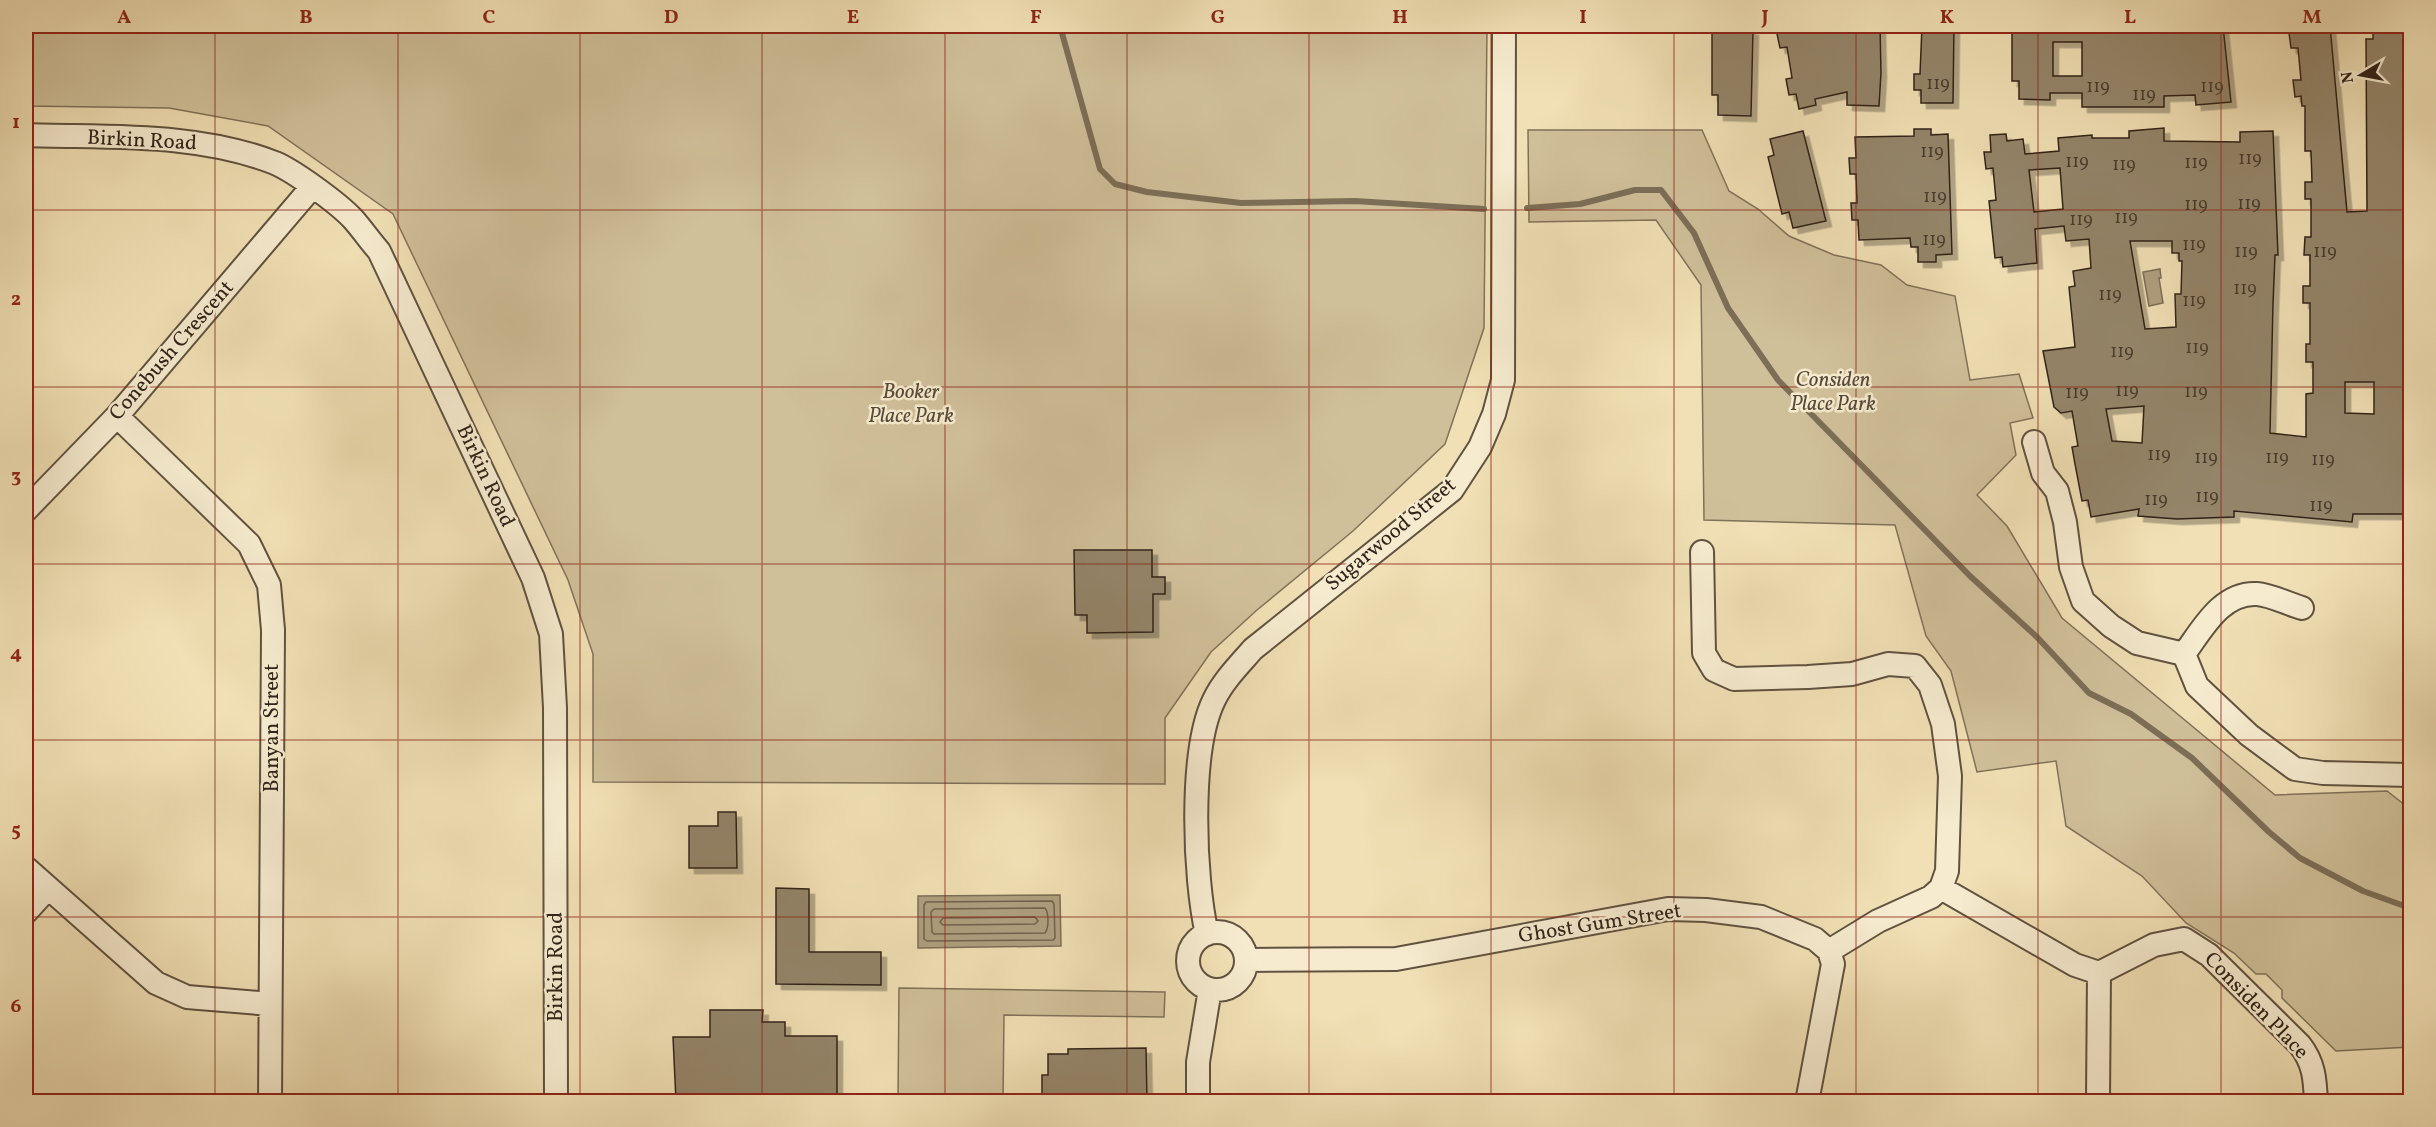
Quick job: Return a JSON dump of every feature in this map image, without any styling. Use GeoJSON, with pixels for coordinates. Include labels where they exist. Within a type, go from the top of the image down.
{"type":"FeatureCollection","features":[{"type":"Feature","properties":{"kind":"street","name":"Sugarwood Street"},"geometry":{"type":"LineString","coordinates":[[1207,934],[1200,890],[1198,776],[1199,747],[1214,701],[1229,677],[1253,649],[1452,490],[1480,447],[1494,414],[1503,380],[1504,26]]}},
{"type":"Feature","properties":{"kind":"street","name":"Birkin Road"},"geometry":{"type":"LineString","coordinates":[[26,135],[199,143],[231,149],[277,164],[352,218],[379,251],[533,578],[551,634],[555,719],[556,1101]]}},
{"type":"Feature","properties":{"kind":"street","name":"Conebush Crescent"},"geometry":{"type":"LineString","coordinates":[[27,505],[117,416],[312,187]]}},
{"type":"Feature","properties":{"kind":"street","name":"Banyan Street"},"geometry":{"type":"LineString","coordinates":[[117,416],[249,544],[269,585],[273,630],[270,1101]]}},
{"type":"Feature","properties":{"kind":"street"},"geometry":{"type":"LineString","coordinates":[[2034,442],[2043,473],[2057,492],[2065,522],[2071,567],[2083,601],[2111,626],[2137,643],[2184,654]]}},
{"type":"Feature","properties":{"kind":"street"},"geometry":{"type":"LineString","coordinates":[[1702,552],[1704,653],[1714,670],[1734,679],[1852,674],[1888,664],[1915,666],[1930,685],[1943,724],[1950,776],[1947,871],[1941,888],[1931,897],[1878,921],[1829,951],[1833,964],[1807,1101]]}},
{"type":"Feature","properties":{"kind":"street"},"geometry":{"type":"LineString","coordinates":[[2184,654],[2222,605],[2239,596],[2258,594],[2302,608]]}},
{"type":"Feature","properties":{"kind":"street"},"geometry":{"type":"LineString","coordinates":[[2184,654],[2197,686],[2249,735],[2295,769],[2323,773],[2410,775]]}},
{"type":"Feature","properties":{"kind":"street"},"geometry":{"type":"LineString","coordinates":[[26,867],[47,889],[156,983],[187,997],[270,1004]]}},
{"type":"Feature","properties":{"kind":"street"},"geometry":{"type":"LineString","coordinates":[[1941,888],[2074,965],[2099,973],[2098,1101]]}},
{"type":"Feature","properties":{"kind":"street"},"geometry":{"type":"LineString","coordinates":[[26,912],[47,889]]}},
{"type":"Feature","properties":{"kind":"street","name":"Ghost Gum Street"},"geometry":{"type":"LineString","coordinates":[[1246,960],[1396,959],[1668,909],[1706,910],[1761,917],[1810,936],[1829,951]]}},
{"type":"Feature","properties":{"kind":"street"},"geometry":{"type":"LineString","coordinates":[[1215,932],[1230,934],[1242,945],[1246,960],[1243,975],[1225,989],[1210,989],[1196,981],[1189,967],[1190,951],[1194,943],[1207,934],[1215,932]]}},
{"type":"Feature","properties":{"kind":"street","name":"Considen Place"},"geometry":{"type":"LineString","coordinates":[[2099,973],[2154,945],[2184,939],[2209,955],[2300,1045],[2310,1058],[2315,1077],[2316,1101]]}},
{"type":"Feature","properties":{"kind":"street"},"geometry":{"type":"LineString","coordinates":[[1198,1101],[1198,1062],[1210,989]]}},
{"type":"Feature","properties":{"kind":"green space","name":"Booker Place Park"},"geometry":{"type":"Polygon","coordinates":[[[26,26],[1487,26],[1484,328],[1445,444],[1353,531],[1257,610],[1211,652],[1165,718],[1165,784],[593,782],[593,654],[568,580],[393,214],[268,126],[169,108],[26,106],[26,26]]]}},
{"type":"Feature","properties":{"kind":"green space","name":"Considen Place Park"},"geometry":{"type":"Polygon","coordinates":[[[1528,130],[1702,130],[1729,191],[1758,209],[1789,236],[1834,255],[1881,265],[1907,285],[1955,296],[1970,380],[2019,374],[2033,418],[2010,423],[2016,455],[1977,495],[2007,526],[2062,618],[2275,795],[2387,791],[2410,809],[2410,1047],[2336,1051],[2282,998],[2282,990],[2266,974],[2256,974],[2234,953],[2186,923],[2142,876],[2066,826],[2056,761],[1977,772],[1951,671],[1926,636],[1895,525],[1704,520],[1701,285],[1656,220],[1529,222],[1528,130]]]}},
{"type":"Feature","properties":{"kind":"green space"},"geometry":{"type":"Polygon","coordinates":[[[899,988],[1165,992],[1164,1017],[1004,1015],[1003,1101],[898,1101],[899,988]]]}},
{"type":"Feature","properties":{"kind":"water"},"geometry":{"type":"Polygon","coordinates":[[[2160,269],[2163,303],[2149,306],[2143,272],[2160,269]]]}},
{"type":"Feature","properties":{"kind":"water"},"geometry":{"type":"Polygon","coordinates":[[[1060,895],[1061,946],[918,948],[918,896],[1060,895]]]}},
{"type":"Feature","properties":{"kind":"building"},"geometry":{"type":"Polygon","coordinates":[[[1720,26],[1750,26],[1750,30],[1753,30],[1751,116],[1718,115],[1718,95],[1712,95],[1712,33],[1720,33],[1720,26]]]}},
{"type":"Feature","properties":{"kind":"building"},"geometry":{"type":"Polygon","coordinates":[[[1782,26],[1817,26],[1818,31],[1848,31],[1848,26],[1880,26],[1879,106],[1847,105],[1847,92],[1815,99],[1816,105],[1799,109],[1796,94],[1789,95],[1786,79],[1792,78],[1787,47],[1780,48],[1776,29],[1783,29],[1782,26]]]}},
{"type":"Feature","properties":{"kind":"building"},"geometry":{"type":"Polygon","coordinates":[[[1922,26],[1954,26],[1953,103],[1921,103],[1921,90],[1914,90],[1914,74],[1920,74],[1922,26]]]}},
{"type":"Feature","properties":{"kind":"building"},"geometry":{"type":"Polygon","coordinates":[[[2012,26],[2191,28],[2191,26],[2223,26],[2231,102],[2196,105],[2195,95],[2164,96],[2164,107],[2082,107],[2082,93],[2050,93],[2050,100],[2019,99],[2019,81],[2012,81],[2012,26]],[[2053,42],[2053,76],[2082,76],[2082,42],[2053,42]]]}},
{"type":"Feature","properties":{"kind":"building"},"geometry":{"type":"Polygon","coordinates":[[[2296,26],[2330,26],[2347,212],[2367,211],[2366,39],[2373,39],[2373,27],[2406,27],[2403,270],[2405,270],[2408,514],[2353,514],[2352,522],[2234,511],[2234,517],[2177,519],[2138,516],[2139,509],[2091,517],[2088,500],[2082,501],[2075,464],[2072,447],[2078,446],[2072,411],[2061,413],[2054,407],[2043,351],[2075,347],[2069,287],[2075,286],[2073,271],[2091,268],[2089,239],[2066,241],[2064,226],[2035,229],[2037,263],[2003,267],[2002,257],[1995,258],[1989,201],[1996,200],[1993,168],[1986,169],[1984,152],[1991,152],[1990,135],[2006,134],[2007,141],[2023,139],[2025,154],[2059,151],[2058,138],[2092,135],[2092,138],[2129,138],[2129,131],[2164,128],[2164,141],[2240,142],[2240,132],[2273,131],[2278,255],[2275,255],[2270,433],[2306,437],[2306,394],[2313,393],[2313,362],[2306,362],[2306,344],[2310,344],[2310,303],[2303,303],[2303,286],[2310,286],[2310,255],[2304,255],[2305,237],[2311,237],[2311,199],[2305,199],[2305,182],[2312,182],[2311,151],[2305,151],[2305,106],[2302,106],[2301,96],[2295,97],[2293,80],[2301,80],[2298,48],[2291,48],[2289,33],[2297,32],[2296,26]],[[2060,168],[2029,170],[2034,212],[2063,209],[2060,168]],[[2130,241],[2145,329],[2176,327],[2175,294],[2181,294],[2182,261],[2179,261],[2179,253],[2172,253],[2172,241],[2130,241]],[[2345,382],[2345,413],[2374,414],[2374,382],[2345,382]],[[2144,406],[2106,409],[2112,441],[2142,443],[2144,406]]]}},
{"type":"Feature","properties":{"kind":"building"},"geometry":{"type":"Polygon","coordinates":[[[1914,129],[1931,129],[1931,135],[1948,134],[1952,254],[1936,255],[1936,262],[1918,262],[1918,247],[1911,247],[1910,238],[1859,240],[1858,220],[1852,220],[1851,203],[1857,203],[1856,174],[1850,174],[1849,158],[1856,158],[1855,137],[1914,136],[1914,129]]]}},
{"type":"Feature","properties":{"kind":"building"},"geometry":{"type":"Polygon","coordinates":[[[1803,131],[1826,221],[1793,228],[1789,212],[1782,214],[1768,157],[1774,155],[1770,139],[1803,131]]]}},
{"type":"Feature","properties":{"kind":"building"},"geometry":{"type":"Polygon","coordinates":[[[1074,550],[1152,550],[1152,577],[1165,577],[1165,594],[1153,594],[1153,632],[1087,633],[1087,615],[1075,615],[1074,550]]]}},
{"type":"Feature","properties":{"kind":"building"},"geometry":{"type":"Polygon","coordinates":[[[718,812],[736,812],[737,868],[689,868],[689,826],[718,826],[718,812]]]}},
{"type":"Feature","properties":{"kind":"building"},"geometry":{"type":"Polygon","coordinates":[[[776,888],[809,889],[809,952],[881,952],[881,985],[776,984],[776,888]]]}},
{"type":"Feature","properties":{"kind":"building"},"geometry":{"type":"Polygon","coordinates":[[[710,1010],[763,1010],[762,1022],[785,1022],[785,1036],[837,1036],[837,1101],[676,1101],[673,1037],[710,1037],[710,1010]]]}},
{"type":"Feature","properties":{"kind":"building"},"geometry":{"type":"Polygon","coordinates":[[[1146,1048],[1147,1101],[1042,1101],[1042,1075],[1048,1075],[1048,1054],[1068,1054],[1068,1049],[1146,1048]]]}},
{"type":"Feature","properties":{"kind":"waterway"},"geometry":{"type":"LineString","coordinates":[[1060,26],[1100,169],[1115,184],[1147,192],[1241,203],[1355,201],[1484,209]]}},
{"type":"Feature","properties":{"kind":"waterway"},"geometry":{"type":"LineString","coordinates":[[1527,208],[1580,204],[1635,190],[1661,190],[1694,233],[1728,308],[1778,380],[1970,576],[2037,637],[2089,693],[2131,714],[2192,758],[2269,832],[2300,858],[2363,891],[2410,908]]}}]}
